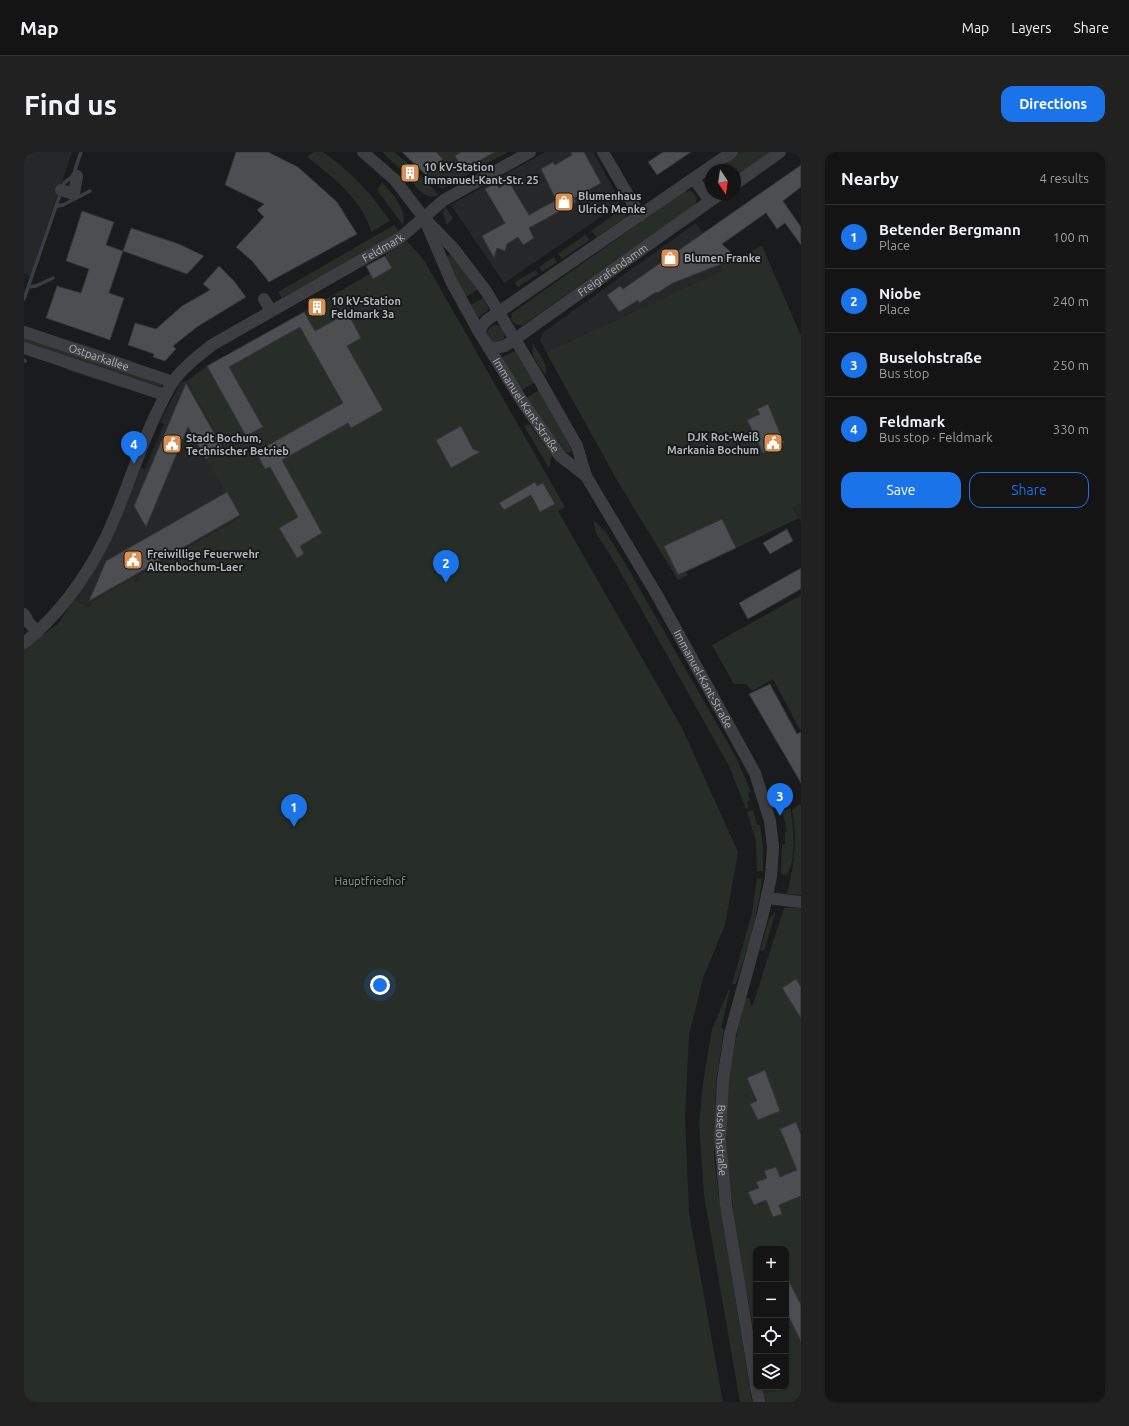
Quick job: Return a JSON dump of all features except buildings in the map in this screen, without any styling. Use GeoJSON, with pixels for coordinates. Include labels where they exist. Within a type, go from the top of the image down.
{"type":"FeatureCollection","features":[{"type":"Feature","properties":{"kind":"street","name":"Immanuel-Kant-Straße"},"geometry":{"type":"LineString","coordinates":[[363,152],[395,180],[424,218],[454,249],[499,312],[577,446],[586,476],[657,595],[755,773],[770,821],[773,847],[771,877],[767,898]]}},
{"type":"Feature","properties":{"kind":"street","name":"Feldmark"},"geometry":{"type":"LineString","coordinates":[[24,643],[52,618],[75,590],[91,565],[106,538],[134,464],[165,395],[173,382],[193,359],[212,345],[400,238],[444,200],[530,152]]}},
{"type":"Feature","properties":{"kind":"street"},"geometry":{"type":"LineString","coordinates":[[602,152],[640,216]]}},
{"type":"Feature","properties":{"kind":"street"},"geometry":{"type":"LineString","coordinates":[[479,332],[487,320],[732,152]]}},
{"type":"Feature","properties":{"kind":"street"},"geometry":{"type":"LineString","coordinates":[[741,180],[780,152]]}},
{"type":"Feature","properties":{"kind":"street"},"geometry":{"type":"LineString","coordinates":[[61,190],[74,194],[77,176]]}},
{"type":"Feature","properties":{"kind":"street"},"geometry":{"type":"LineString","coordinates":[[694,179],[710,201]]}},
{"type":"Feature","properties":{"kind":"street","name":"Freigrafendamm"},"geometry":{"type":"LineString","coordinates":[[516,339],[710,201]]}},
{"type":"Feature","properties":{"kind":"street","name":"Immanuel-Kant-Straße"},"geometry":{"type":"LineString","coordinates":[[424,218],[446,269],[479,332],[520,398],[560,456],[586,476]]}},
{"type":"Feature","properties":{"kind":"street"},"geometry":{"type":"LineString","coordinates":[[264,299],[271,311]]}},
{"type":"Feature","properties":{"kind":"street","name":"Ostparkallee"},"geometry":{"type":"LineString","coordinates":[[24,332],[173,382]]}},
{"type":"Feature","properties":{"kind":"street","name":"Immanuel-Kant-Straße"},"geometry":{"type":"LineString","coordinates":[[488,347],[496,348],[505,346],[516,339]]}},
{"type":"Feature","properties":{"kind":"street","name":"Ostparkallee"},"geometry":{"type":"LineString","coordinates":[[24,348],[165,395]]}},
{"type":"Feature","properties":{"kind":"street"},"geometry":{"type":"LineString","coordinates":[[24,614],[29,623],[38,632]]}},
{"type":"Feature","properties":{"kind":"street"},"geometry":{"type":"LineString","coordinates":[[767,898],[801,902]]}},
{"type":"Feature","properties":{"kind":"street","name":"Buselohstraße"},"geometry":{"type":"LineString","coordinates":[[753,1368],[726,1205],[720,1139],[720,1118],[722,1080],[730,1034],[767,898]]}},
{"type":"Feature","properties":{"kind":"street","name":"Buselohstraße"},"geometry":{"type":"LineString","coordinates":[[757,1390],[759,1402]]}},
{"type":"Feature","properties":{"kind":"shaded area"},"geometry":{"type":"Polygon","coordinates":[[[24,152],[72,152],[30,276],[24,273],[24,152]]]}},
{"type":"Feature","properties":{"kind":"shaded area"},"geometry":{"type":"Polygon","coordinates":[[[545,152],[593,152],[619,199],[619,203],[617,206],[504,283],[451,205],[545,152]]]}},
{"type":"Feature","properties":{"kind":"shaded area"},"geometry":{"type":"Polygon","coordinates":[[[696,223],[725,264],[720,266],[723,271],[546,352],[540,340],[542,333],[696,223]]]}},
{"type":"Feature","properties":{"kind":"shaded area"},"geometry":{"type":"Polygon","coordinates":[[[187,381],[224,448],[207,458],[241,517],[138,576],[141,580],[136,583],[133,579],[93,601],[89,606],[74,600],[91,576],[141,467],[145,469],[164,424],[160,422],[165,412],[181,382],[187,381]]]}},
{"type":"Feature","properties":{"kind":"shaded area"},"geometry":{"type":"Polygon","coordinates":[[[801,503],[801,522],[793,507],[801,503]]]}},
{"type":"Feature","properties":{"kind":"green space"},"geometry":{"type":"Polygon","coordinates":[[[314,152],[323,152],[351,175],[368,192],[390,221],[371,232],[367,221],[354,199],[336,180],[307,157],[314,152]]]}},
{"type":"Feature","properties":{"kind":"green space"},"geometry":{"type":"Polygon","coordinates":[[[382,152],[394,152],[409,164],[402,171],[382,152]]]}},
{"type":"Feature","properties":{"kind":"green space"},"geometry":{"type":"Polygon","coordinates":[[[436,152],[508,152],[442,189],[426,175],[441,162],[436,152]]]}},
{"type":"Feature","properties":{"kind":"green space"},"geometry":{"type":"Polygon","coordinates":[[[740,152],[770,152],[741,173],[741,164],[723,164],[740,152]]]}},
{"type":"Feature","properties":{"kind":"green space"},"geometry":{"type":"Polygon","coordinates":[[[416,171],[439,195],[425,195],[418,189],[409,178],[416,171]]]}},
{"type":"Feature","properties":{"kind":"green space"},"geometry":{"type":"Polygon","coordinates":[[[382,182],[401,207],[404,219],[403,225],[377,190],[382,182]]]}},
{"type":"Feature","properties":{"kind":"green space"},"geometry":{"type":"Polygon","coordinates":[[[685,191],[692,191],[697,198],[695,205],[523,325],[517,325],[512,321],[512,313],[685,191]]]}},
{"type":"Feature","properties":{"kind":"green space"},"geometry":{"type":"Polygon","coordinates":[[[627,205],[629,211],[626,217],[597,237],[591,231],[627,205]]]}},
{"type":"Feature","properties":{"kind":"green space"},"geometry":{"type":"Polygon","coordinates":[[[445,207],[453,218],[447,225],[443,214],[445,207]]]}},
{"type":"Feature","properties":{"kind":"green space"},"geometry":{"type":"Polygon","coordinates":[[[394,225],[399,231],[396,234],[282,298],[278,292],[394,225]]]}},
{"type":"Feature","properties":{"kind":"green space"},"geometry":{"type":"Polygon","coordinates":[[[585,235],[590,240],[562,259],[558,254],[585,235]]]}},
{"type":"Feature","properties":{"kind":"green space","name":"Hauptfriedhof"},"geometry":{"type":"Polygon","coordinates":[[[407,241],[424,260],[565,507],[558,511],[682,728],[738,852],[725,925],[703,978],[689,1035],[685,1118],[689,1213],[723,1402],[24,1402],[24,649],[58,624],[74,600],[89,606],[93,601],[133,578],[136,583],[140,580],[138,576],[241,517],[206,459],[224,448],[187,381],[207,366],[370,274],[366,266],[385,256],[389,251],[407,241]]]}},
{"type":"Feature","properties":{"kind":"green space"},"geometry":{"type":"Polygon","coordinates":[[[762,246],[801,336],[801,503],[793,508],[799,518],[686,572],[688,575],[678,580],[618,482],[546,352],[722,271],[720,266],[762,246]]]}},
{"type":"Feature","properties":{"kind":"green space"},"geometry":{"type":"Polygon","coordinates":[[[451,254],[454,255],[477,290],[466,297],[447,261],[447,256],[451,254]]]}},
{"type":"Feature","properties":{"kind":"green space"},"geometry":{"type":"Polygon","coordinates":[[[554,257],[557,262],[542,272],[539,267],[554,257]]]}},
{"type":"Feature","properties":{"kind":"green space"},"geometry":{"type":"Polygon","coordinates":[[[536,270],[538,274],[518,287],[515,284],[517,281],[536,270]]]}},
{"type":"Feature","properties":{"kind":"green space"},"geometry":{"type":"Polygon","coordinates":[[[483,298],[489,309],[478,318],[470,305],[483,298]]]}},
{"type":"Feature","properties":{"kind":"green space"},"geometry":{"type":"Polygon","coordinates":[[[496,325],[502,328],[505,334],[502,340],[496,343],[490,340],[487,334],[490,328],[496,325]]]}},
{"type":"Feature","properties":{"kind":"green space"},"geometry":{"type":"Polygon","coordinates":[[[24,336],[162,385],[162,387],[24,344],[24,336]]]}},
{"type":"Feature","properties":{"kind":"green space"},"geometry":{"type":"Polygon","coordinates":[[[76,342],[132,361],[131,364],[75,346],[76,342]]]}},
{"type":"Feature","properties":{"kind":"green space"},"geometry":{"type":"Polygon","coordinates":[[[532,342],[546,367],[545,375],[533,356],[532,342]]]}},
{"type":"Feature","properties":{"kind":"green space"},"geometry":{"type":"Polygon","coordinates":[[[515,351],[535,382],[521,391],[501,358],[515,351]]]}},
{"type":"Feature","properties":{"kind":"green space"},"geometry":{"type":"Polygon","coordinates":[[[68,366],[124,385],[123,388],[67,370],[68,366]]]}},
{"type":"Feature","properties":{"kind":"green space"},"geometry":{"type":"Polygon","coordinates":[[[539,390],[572,450],[570,453],[564,452],[526,398],[539,390]]]}},
{"type":"Feature","properties":{"kind":"green space"},"geometry":{"type":"Polygon","coordinates":[[[529,424],[552,455],[549,468],[524,426],[529,424]]]}},
{"type":"Feature","properties":{"kind":"green space"},"geometry":{"type":"Polygon","coordinates":[[[593,520],[605,531],[625,563],[737,759],[751,792],[748,793],[750,800],[747,802],[749,808],[746,809],[729,766],[617,566],[596,533],[593,520]]]}},
{"type":"Feature","properties":{"kind":"green space"},"geometry":{"type":"Polygon","coordinates":[[[801,595],[801,732],[773,679],[752,691],[746,684],[734,684],[712,645],[801,595]]]}},
{"type":"Feature","properties":{"kind":"green space"},"geometry":{"type":"Polygon","coordinates":[[[800,804],[801,895],[787,894],[792,873],[795,841],[792,810],[800,804]]]}},
{"type":"Feature","properties":{"kind":"green space"},"geometry":{"type":"Polygon","coordinates":[[[790,808],[794,843],[792,861],[786,875],[781,874],[782,845],[785,844],[785,832],[787,832],[782,811],[790,808]]]}},
{"type":"Feature","properties":{"kind":"green space"},"geometry":{"type":"Polygon","coordinates":[[[753,810],[757,825],[760,825],[763,848],[763,871],[757,871],[756,841],[747,812],[753,810]]]}},
{"type":"Feature","properties":{"kind":"green space"},"geometry":{"type":"Polygon","coordinates":[[[757,878],[762,879],[755,919],[736,984],[732,984],[752,913],[757,878]]]}},
{"type":"Feature","properties":{"kind":"green space"},"geometry":{"type":"Polygon","coordinates":[[[784,908],[801,908],[801,1402],[765,1402],[763,1390],[789,1390],[789,1246],[753,1246],[753,1329],[741,1263],[729,1179],[726,1107],[729,1076],[745,998],[749,998],[752,1007],[784,908]]]}},
{"type":"Feature","properties":{"kind":"green space"},"geometry":{"type":"Polygon","coordinates":[[[776,911],[764,951],[760,950],[769,919],[776,911]]]}},
{"type":"Feature","properties":{"kind":"green space"},"geometry":{"type":"Polygon","coordinates":[[[729,989],[721,1028],[724,1029],[716,1083],[714,1157],[752,1402],[740,1402],[704,1195],[699,1123],[703,1083],[712,1029],[729,989]]]}},
{"type":"Feature","properties":{"kind":"waterway"},"geometry":{"type":"LineString","coordinates":[[24,299],[64,183],[73,176],[81,152]]}},
{"type":"Feature","properties":{"kind":"waterway"},"geometry":{"type":"LineString","coordinates":[[57,206],[63,205],[90,191]]}},
{"type":"Feature","properties":{"kind":"waterway"},"geometry":{"type":"LineString","coordinates":[[28,287],[36,286],[53,278]]}},
{"type":"Feature","properties":{"kind":"place","name":"10 kV-Station Immanuel-Kant-Str. 25"},"geometry":{"type":"Point","coordinates":[410,173]}},
{"type":"Feature","properties":{"kind":"place","name":"Blumenhaus Ulrich Menke"},"geometry":{"type":"Point","coordinates":[564,202]}},
{"type":"Feature","properties":{"kind":"place","name":"Blumen Franke"},"geometry":{"type":"Point","coordinates":[670,258]}},
{"type":"Feature","properties":{"kind":"place","name":"10 kV-Station Feldmark 3a"},"geometry":{"type":"Point","coordinates":[317,307]}},
{"type":"Feature","properties":{"kind":"place","name":"DJK Rot-Weiß Markania Bochum"},"geometry":{"type":"Point","coordinates":[773,443]}},
{"type":"Feature","properties":{"kind":"place","name":"Stadt Bochum, Technischer Betrieb"},"geometry":{"type":"Point","coordinates":[172,444]}},
{"type":"Feature","properties":{"kind":"place","name":"Feldmark"},"geometry":{"type":"Point","coordinates":[134,464]}},
{"type":"Feature","properties":{"kind":"place","name":"Freiwillige Feuerwehr Altenbochum-Laer"},"geometry":{"type":"Point","coordinates":[133,560]}},
{"type":"Feature","properties":{"kind":"place","name":"Niobe"},"geometry":{"type":"Point","coordinates":[446,583]}},
{"type":"Feature","properties":{"kind":"place","name":"Buselohstraße"},"geometry":{"type":"Point","coordinates":[780,816]}},
{"type":"Feature","properties":{"kind":"place","name":"Betender Bergmann"},"geometry":{"type":"Point","coordinates":[294,827]}}]}
